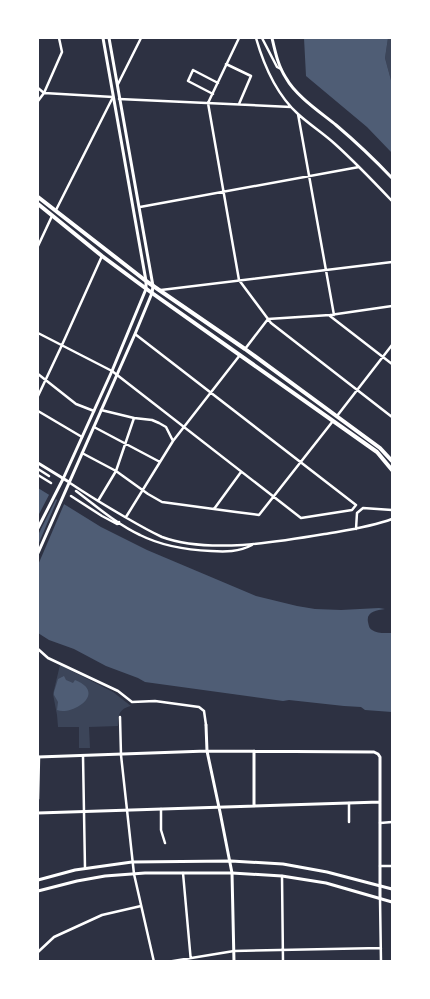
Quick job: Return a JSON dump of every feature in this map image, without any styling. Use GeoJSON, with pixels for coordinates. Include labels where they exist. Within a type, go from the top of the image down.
{"type":"FeatureCollection","features":[{"type":"Feature","properties":{"kind":"highway"},"geometry":{"type":"LineString","coordinates":[[38,197],[146,281],[245,349],[380,448],[392,461]]}},
{"type":"Feature","properties":{"kind":"highway"},"geometry":{"type":"LineString","coordinates":[[38,204],[146,289],[377,452],[392,470]]}},
{"type":"Feature","properties":{"kind":"main road"},"geometry":{"type":"LineString","coordinates":[[38,528],[94,411],[146,289],[103,38]]}},
{"type":"Feature","properties":{"kind":"main road"},"geometry":{"type":"LineString","coordinates":[[38,553],[135,334],[152,293],[153,286],[109,38]]}},
{"type":"Feature","properties":{"kind":"main road"},"geometry":{"type":"LineString","coordinates":[[272,38],[282,70],[301,96],[371,156],[392,178]]}},
{"type":"Feature","properties":{"kind":"main road"},"geometry":{"type":"LineString","coordinates":[[38,463],[69,482]]}},
{"type":"Feature","properties":{"kind":"main road"},"geometry":{"type":"LineString","coordinates":[[206,725],[207,751],[231,862],[234,962]]}},
{"type":"Feature","properties":{"kind":"main road"},"geometry":{"type":"LineString","coordinates":[[38,757],[207,751],[374,752],[380,757],[380,898]]}},
{"type":"Feature","properties":{"kind":"main road"},"geometry":{"type":"LineString","coordinates":[[254,751],[254,806]]}},
{"type":"Feature","properties":{"kind":"main road"},"geometry":{"type":"LineString","coordinates":[[38,813],[380,802]]}},
{"type":"Feature","properties":{"kind":"main road"},"geometry":{"type":"LineString","coordinates":[[38,880],[86,868],[132,862],[231,862],[283,864],[327,872],[392,889]]}},
{"type":"Feature","properties":{"kind":"main road"},"geometry":{"type":"LineString","coordinates":[[38,891],[105,876],[232,873],[282,876],[326,883],[392,902]]}},
{"type":"Feature","properties":{"kind":"street"},"geometry":{"type":"LineString","coordinates":[[38,101],[54,73],[62,52],[59,38]]}},
{"type":"Feature","properties":{"kind":"street"},"geometry":{"type":"LineString","coordinates":[[117,85],[141,38]]}},
{"type":"Feature","properties":{"kind":"street"},"geometry":{"type":"LineString","coordinates":[[239,38],[208,103],[240,280],[271,323],[392,417]]}},
{"type":"Feature","properties":{"kind":"street"},"geometry":{"type":"LineString","coordinates":[[256,38],[268,73],[275,86],[292,108],[333,142],[392,201]]}},
{"type":"Feature","properties":{"kind":"street"},"geometry":{"type":"LineString","coordinates":[[262,38],[277,67],[282,70]]}},
{"type":"Feature","properties":{"kind":"street"},"geometry":{"type":"LineString","coordinates":[[226,64],[251,76],[239,105]]}},
{"type":"Feature","properties":{"kind":"street"},"geometry":{"type":"LineString","coordinates":[[212,94],[188,81],[193,70],[218,83]]}},
{"type":"Feature","properties":{"kind":"street"},"geometry":{"type":"LineString","coordinates":[[38,88],[44,93],[113,96],[55,211]]}},
{"type":"Feature","properties":{"kind":"street"},"geometry":{"type":"LineString","coordinates":[[119,99],[292,108]]}},
{"type":"Feature","properties":{"kind":"street"},"geometry":{"type":"LineString","coordinates":[[298,114],[334,315]]}},
{"type":"Feature","properties":{"kind":"street"},"geometry":{"type":"LineString","coordinates":[[140,208],[359,167]]}},
{"type":"Feature","properties":{"kind":"street"},"geometry":{"type":"LineString","coordinates":[[38,246],[52,216]]}},
{"type":"Feature","properties":{"kind":"street"},"geometry":{"type":"LineString","coordinates":[[38,396],[102,256]]}},
{"type":"Feature","properties":{"kind":"street"},"geometry":{"type":"LineString","coordinates":[[160,290],[392,262]]}},
{"type":"Feature","properties":{"kind":"street"},"geometry":{"type":"LineString","coordinates":[[245,349],[268,319],[334,315],[392,306]]}},
{"type":"Feature","properties":{"kind":"street"},"geometry":{"type":"LineString","coordinates":[[330,315],[392,364]]}},
{"type":"Feature","properties":{"kind":"street"},"geometry":{"type":"LineString","coordinates":[[38,333],[112,371],[301,518],[352,510],[356,505],[135,334]]}},
{"type":"Feature","properties":{"kind":"street"},"geometry":{"type":"LineString","coordinates":[[337,416],[392,346]]}},
{"type":"Feature","properties":{"kind":"street"},"geometry":{"type":"LineString","coordinates":[[126,517],[174,441],[240,355]]}},
{"type":"Feature","properties":{"kind":"street"},"geometry":{"type":"LineString","coordinates":[[38,374],[76,404],[94,411]]}},
{"type":"Feature","properties":{"kind":"street"},"geometry":{"type":"LineString","coordinates":[[101,410],[134,418],[152,420],[166,427],[174,441]]}},
{"type":"Feature","properties":{"kind":"street"},"geometry":{"type":"LineString","coordinates":[[38,411],[82,437]]}},
{"type":"Feature","properties":{"kind":"street"},"geometry":{"type":"LineString","coordinates":[[98,501],[116,471],[134,418]]}},
{"type":"Feature","properties":{"kind":"street"},"geometry":{"type":"LineString","coordinates":[[82,453],[116,471],[162,502],[259,514],[334,421]]}},
{"type":"Feature","properties":{"kind":"street"},"geometry":{"type":"LineString","coordinates":[[94,426],[160,462]]}},
{"type":"Feature","properties":{"kind":"street"},"geometry":{"type":"LineString","coordinates":[[38,469],[50,476]]}},
{"type":"Feature","properties":{"kind":"street"},"geometry":{"type":"LineString","coordinates":[[214,509],[241,472]]}},
{"type":"Feature","properties":{"kind":"street"},"geometry":{"type":"LineString","coordinates":[[38,476],[51,483]]}},
{"type":"Feature","properties":{"kind":"street"},"geometry":{"type":"LineString","coordinates":[[69,482],[145,529],[186,543],[220,546],[253,544],[304,538],[392,519]]}},
{"type":"Feature","properties":{"kind":"street"},"geometry":{"type":"LineString","coordinates":[[76,492],[118,522],[139,534],[178,548],[228,552],[246,548],[253,544]]}},
{"type":"Feature","properties":{"kind":"street"},"geometry":{"type":"LineString","coordinates":[[71,496],[102,516],[117,524],[118,522]]}},
{"type":"Feature","properties":{"kind":"street"},"geometry":{"type":"LineString","coordinates":[[356,528],[358,513],[363,508],[392,510]]}},
{"type":"Feature","properties":{"kind":"street"},"geometry":{"type":"LineString","coordinates":[[38,649],[48,658],[118,692],[132,702],[155,701],[199,707],[204,711],[206,725]]}},
{"type":"Feature","properties":{"kind":"street"},"geometry":{"type":"LineString","coordinates":[[120,717],[121,754],[132,862],[154,962]]}},
{"type":"Feature","properties":{"kind":"street"},"geometry":{"type":"LineString","coordinates":[[83,756],[86,868]]}},
{"type":"Feature","properties":{"kind":"street"},"geometry":{"type":"LineString","coordinates":[[38,757],[38,798]]}},
{"type":"Feature","properties":{"kind":"street"},"geometry":{"type":"LineString","coordinates":[[349,803],[349,822]]}},
{"type":"Feature","properties":{"kind":"street"},"geometry":{"type":"LineString","coordinates":[[161,809],[161,830],[165,843]]}},
{"type":"Feature","properties":{"kind":"street"},"geometry":{"type":"LineString","coordinates":[[380,822],[392,822]]}},
{"type":"Feature","properties":{"kind":"street"},"geometry":{"type":"LineString","coordinates":[[380,866],[392,866]]}},
{"type":"Feature","properties":{"kind":"street"},"geometry":{"type":"LineString","coordinates":[[183,873],[191,960]]}},
{"type":"Feature","properties":{"kind":"street"},"geometry":{"type":"LineString","coordinates":[[282,876],[283,962]]}},
{"type":"Feature","properties":{"kind":"street"},"geometry":{"type":"LineString","coordinates":[[380,898],[381,962]]}},
{"type":"Feature","properties":{"kind":"street"},"geometry":{"type":"LineString","coordinates":[[38,952],[54,938],[102,915],[141,906]]}},
{"type":"Feature","properties":{"kind":"street"},"geometry":{"type":"LineString","coordinates":[[167,962],[191,960],[234,951],[381,948]]}},
{"type":"Feature","properties":{"kind":"shaded area"},"geometry":{"type":"Polygon","coordinates":[[[304,38],[388,38],[385,58],[392,84],[392,153],[367,127],[306,76],[304,38]]]}},
{"type":"Feature","properties":{"kind":"shaded area"},"geometry":{"type":"Polygon","coordinates":[[[388,38],[392,38],[392,84],[385,58],[388,38]]]}},
{"type":"Feature","properties":{"kind":"shaded area"},"geometry":{"type":"Polygon","coordinates":[[[38,488],[101,527],[147,550],[256,596],[315,609],[385,609],[370,614],[368,622],[370,628],[374,631],[392,633],[392,712],[365,710],[361,707],[283,701],[145,682],[106,666],[74,649],[49,640],[38,633],[38,488]]]}},
{"type":"Feature","properties":{"kind":"shaded area"},"geometry":{"type":"Polygon","coordinates":[[[60,665],[113,692],[131,706],[120,713],[118,726],[89,727],[90,748],[79,748],[79,727],[58,727],[53,694],[60,665]]]}},
{"type":"Feature","properties":{"kind":"shaded area"},"geometry":{"type":"Polygon","coordinates":[[[64,676],[66,680],[73,683],[75,680],[84,685],[88,691],[88,697],[78,707],[63,711],[57,710],[58,702],[54,692],[58,679],[64,676]]]}},
{"type":"Feature","properties":{"kind":"pier"},"geometry":{"type":"Polygon","coordinates":[[[50,493],[57,497],[38,535],[38,516],[50,493]]]}},
{"type":"Feature","properties":{"kind":"pier"},"geometry":{"type":"Polygon","coordinates":[[[58,498],[65,502],[38,565],[38,545],[58,498]]]}}]}
